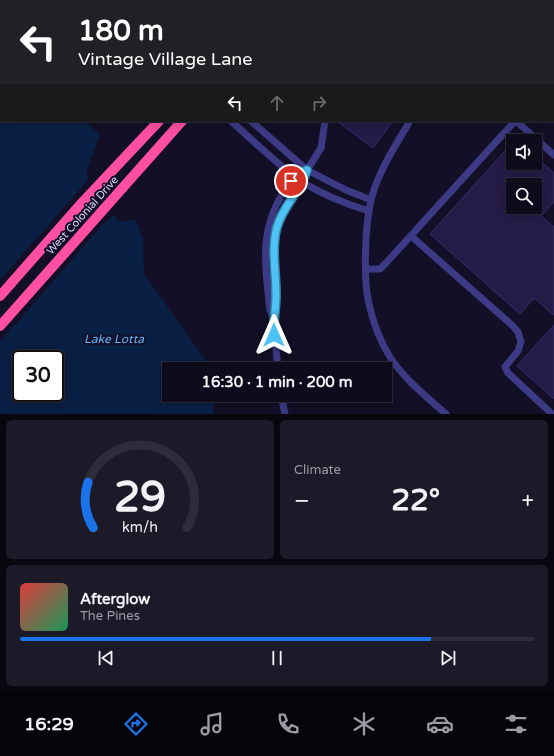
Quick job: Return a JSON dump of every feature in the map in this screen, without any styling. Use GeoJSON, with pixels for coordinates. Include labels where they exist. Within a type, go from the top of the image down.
{"type":"FeatureCollection","features":[{"type":"Feature","properties":{"kind":"highway","name":"West Colonial Drive"},"geometry":{"type":"LineString","coordinates":[[0,296],[80,205],[158,122]]}},
{"type":"Feature","properties":{"kind":"highway","name":"West Colonial Drive"},"geometry":{"type":"LineString","coordinates":[[0,326],[181,122]]}},
{"type":"Feature","properties":{"kind":"street"},"geometry":{"type":"LineString","coordinates":[[232,122],[294,176],[338,201],[369,211]]}},
{"type":"Feature","properties":{"kind":"street"},"geometry":{"type":"LineString","coordinates":[[252,122],[307,170],[346,190],[371,200]]}},
{"type":"Feature","properties":{"kind":"street"},"geometry":{"type":"LineString","coordinates":[[273,319],[276,296],[275,246],[277,227],[290,200],[304,182],[307,170],[321,148],[326,122]]}},
{"type":"Feature","properties":{"kind":"street"},"geometry":{"type":"LineString","coordinates":[[409,122],[389,156],[371,200],[366,229],[368,303],[378,333],[391,358],[409,379],[446,414]]}},
{"type":"Feature","properties":{"kind":"street"},"geometry":{"type":"LineString","coordinates":[[367,270],[380,268],[514,122]]}},
{"type":"Feature","properties":{"kind":"street"},"geometry":{"type":"LineString","coordinates":[[516,122],[554,155]]}},
{"type":"Feature","properties":{"kind":"street"},"geometry":{"type":"LineString","coordinates":[[277,362],[273,319],[270,310],[268,293],[265,255],[266,234],[270,218],[276,204],[294,176],[307,170]]}},
{"type":"Feature","properties":{"kind":"street"},"geometry":{"type":"LineString","coordinates":[[411,236],[518,332],[521,342],[518,351],[505,367],[508,373],[552,414]]}},
{"type":"Feature","properties":{"kind":"street"},"geometry":{"type":"LineString","coordinates":[[282,402],[285,414]]}},
{"type":"Feature","properties":{"kind":"water"},"geometry":{"type":"Polygon","coordinates":[[[0,122],[87,122],[100,135],[87,170],[88,180],[0,280],[0,122]]]}},
{"type":"Feature","properties":{"kind":"water","name":"Lake Lotta"},"geometry":{"type":"Polygon","coordinates":[[[114,215],[119,222],[135,219],[143,238],[144,274],[207,362],[162,362],[162,402],[215,402],[213,414],[0,414],[0,312],[15,325],[103,224],[114,215]]]}},
{"type":"Feature","properties":{"kind":"pier"},"geometry":{"type":"Polygon","coordinates":[[[0,311],[15,324],[0,341],[0,311]]]}},
{"type":"Feature","properties":{"kind":"building"},"geometry":{"type":"Polygon","coordinates":[[[338,122],[392,122],[373,148],[338,122]]]}},
{"type":"Feature","properties":{"kind":"building"},"geometry":{"type":"Polygon","coordinates":[[[506,150],[506,170],[542,170],[542,162],[554,173],[554,202],[541,216],[554,227],[554,315],[534,298],[520,314],[430,234],[506,150]]]}},
{"type":"Feature","properties":{"kind":"building"},"geometry":{"type":"Polygon","coordinates":[[[554,325],[554,399],[517,366],[554,325]]]}},
{"type":"Feature","properties":{"kind":"route"},"geometry":{"type":"LineString","coordinates":[[274,335],[273,319],[276,296],[275,246],[277,227],[288,203],[304,182],[307,170],[294,176],[291,181]]}}]}
